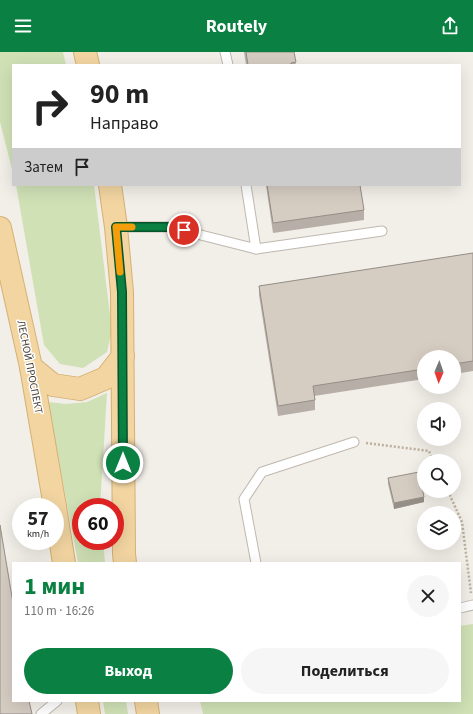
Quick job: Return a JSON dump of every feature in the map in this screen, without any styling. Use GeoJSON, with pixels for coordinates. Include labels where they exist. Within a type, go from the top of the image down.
{"type":"FeatureCollection","features":[{"type":"Feature","properties":{"kind":"main road"},"geometry":{"type":"LineString","coordinates":[[85,52],[88,64]]}},
{"type":"Feature","properties":{"kind":"main road"},"geometry":{"type":"LineString","coordinates":[[110,186],[116,227],[122,292],[125,562]]}},
{"type":"Feature","properties":{"kind":"main road","name":"ЛЕСНОЙ ПРОСПЕКТ"},"geometry":{"type":"LineString","coordinates":[[0,228],[31,367],[53,498]]}},
{"type":"Feature","properties":{"kind":"main road"},"geometry":{"type":"LineString","coordinates":[[31,367],[52,384],[80,389],[106,378],[122,356]]}},
{"type":"Feature","properties":{"kind":"main road","name":"ЛЕСНОЙ ПРОСПЕКТ"},"geometry":{"type":"LineString","coordinates":[[62,550],[64,562]]}},
{"type":"Feature","properties":{"kind":"main road"},"geometry":{"type":"LineString","coordinates":[[88,702],[89,714]]}},
{"type":"Feature","properties":{"kind":"main road"},"geometry":{"type":"LineString","coordinates":[[146,702],[148,714]]}},
{"type":"Feature","properties":{"kind":"lane"},"geometry":{"type":"LineString","coordinates":[[225,52],[228,64]]}},
{"type":"Feature","properties":{"kind":"lane"},"geometry":{"type":"LineString","coordinates":[[246,186],[256,249]]}},
{"type":"Feature","properties":{"kind":"lane"},"geometry":{"type":"LineString","coordinates":[[116,227],[169,227],[256,249],[382,231]]}},
{"type":"Feature","properties":{"kind":"lane"},"geometry":{"type":"LineString","coordinates":[[256,562],[244,500],[262,472],[354,442]]}},
{"type":"Feature","properties":{"kind":"lane"},"geometry":{"type":"LineString","coordinates":[[461,608],[473,605]]}},
{"type":"Feature","properties":{"kind":"lane"},"geometry":{"type":"LineString","coordinates":[[41,714],[56,702]]}},
{"type":"Feature","properties":{"kind":"path"},"geometry":{"type":"LineString","coordinates":[[354,442],[429,451],[430,454]]}},
{"type":"Feature","properties":{"kind":"path"},"geometry":{"type":"LineString","coordinates":[[451,498],[462,522],[473,605]]}},
{"type":"Feature","properties":{"kind":"green space"},"geometry":{"type":"Polygon","coordinates":[[[0,52],[63,52],[66,64],[12,64],[12,169],[0,122],[0,52]]]}},
{"type":"Feature","properties":{"kind":"green space"},"geometry":{"type":"Polygon","coordinates":[[[16,186],[94,186],[112,331],[107,352],[83,368],[60,364],[44,345],[16,186]]]}},
{"type":"Feature","properties":{"kind":"green space"},"geometry":{"type":"Polygon","coordinates":[[[107,393],[101,498],[72,498],[72,531],[48,402],[66,404],[87,402],[107,393]]]}},
{"type":"Feature","properties":{"kind":"green space"},"geometry":{"type":"Polygon","coordinates":[[[76,550],[104,550],[105,562],[78,562],[76,550]]]}},
{"type":"Feature","properties":{"kind":"green space"},"geometry":{"type":"Polygon","coordinates":[[[473,624],[473,714],[203,714],[200,702],[461,702],[461,626],[473,624]]]}},
{"type":"Feature","properties":{"kind":"green space"},"geometry":{"type":"Polygon","coordinates":[[[103,702],[126,702],[128,714],[105,714],[103,702]]]}},
{"type":"Feature","properties":{"kind":"building"},"geometry":{"type":"Polygon","coordinates":[[[246,52],[294,52],[296,62],[291,64],[248,64],[246,52]]]}},
{"type":"Feature","properties":{"kind":"building"},"geometry":{"type":"Polygon","coordinates":[[[267,186],[360,186],[364,210],[273,223],[267,186]]]}},
{"type":"Feature","properties":{"kind":"building"},"geometry":{"type":"Polygon","coordinates":[[[473,253],[473,361],[461,363],[461,350],[417,350],[417,370],[313,386],[315,400],[278,406],[259,286],[473,253]]]}},
{"type":"Feature","properties":{"kind":"building"},"geometry":{"type":"Polygon","coordinates":[[[417,472],[417,498],[419,498],[394,503],[388,478],[417,472]]]}},
{"type":"Feature","properties":{"kind":"building"},"geometry":{"type":"Polygon","coordinates":[[[0,525],[12,597],[12,702],[29,702],[32,714],[0,714],[0,525]]]}},
{"type":"Feature","properties":{"kind":"slow traffic"},"geometry":{"type":"LineString","coordinates":[[120,272],[116,227],[132,227]]}},
{"type":"Feature","properties":{"kind":"route"},"geometry":{"type":"LineString","coordinates":[[123,463],[122,292],[116,227],[169,227],[184,230]]}}]}
